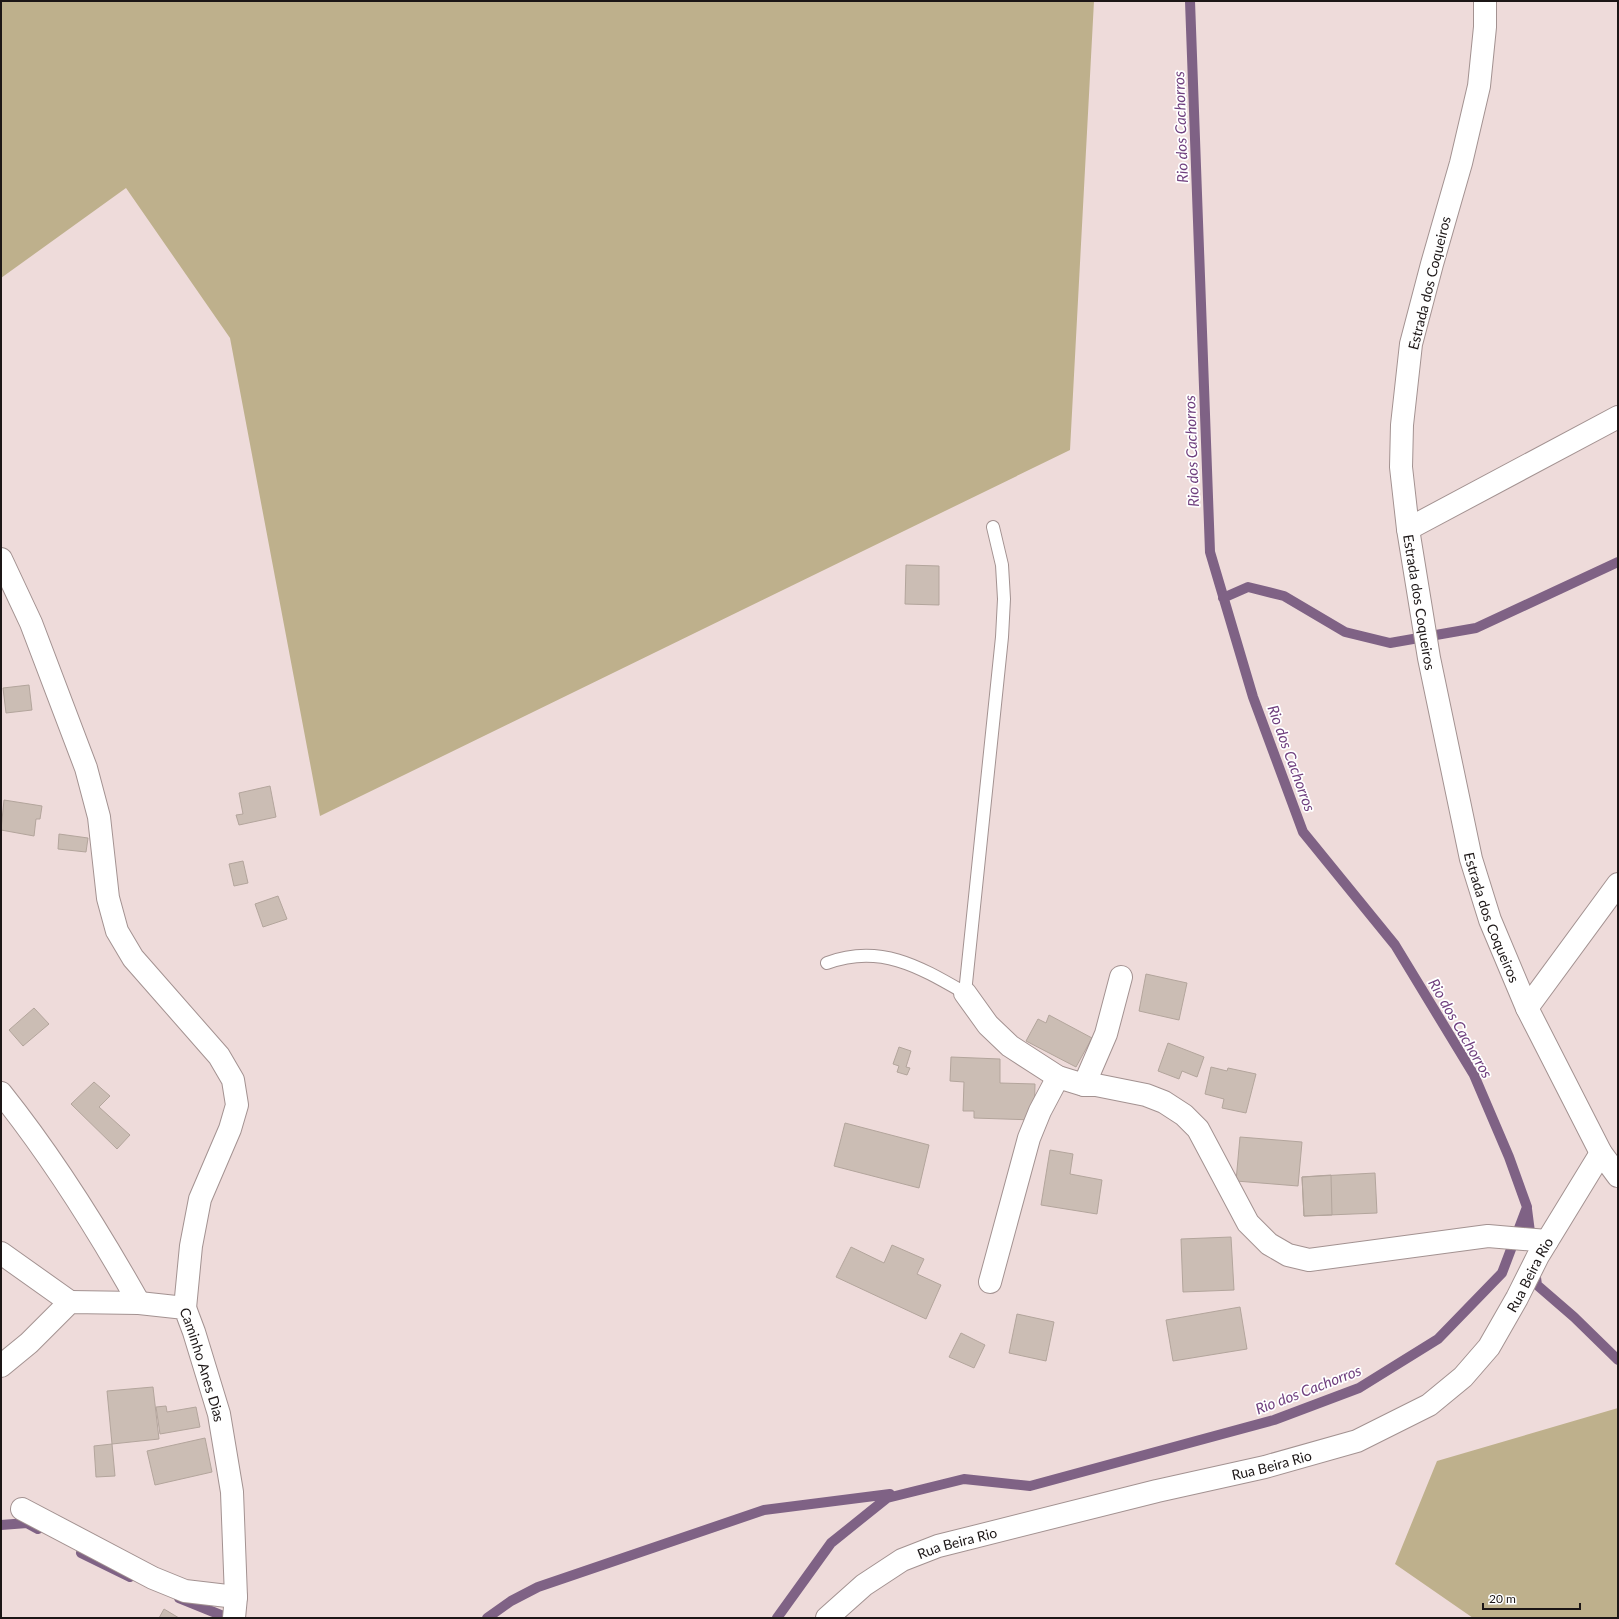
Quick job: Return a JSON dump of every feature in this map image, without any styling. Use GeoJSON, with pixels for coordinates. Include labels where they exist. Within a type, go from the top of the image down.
{"type":"FeatureCollection","features":[{"type":"Feature","properties":{"kind":"street","name":"Estrada dos Coqueiros"},"geometry":{"type":"LineString","coordinates":[[1485,1],[1485,27],[1479,86],[1461,163],[1411,344],[1402,425],[1401,467],[1408,529],[1429,658],[1471,859],[1490,920],[1527,1008],[1600,1153],[1618,1176]]}},
{"type":"Feature","properties":{"kind":"street"},"geometry":{"type":"LineString","coordinates":[[1408,529],[1618,417]]}},
{"type":"Feature","properties":{"kind":"street"},"geometry":{"type":"LineString","coordinates":[[1,559],[31,623],[86,768],[99,817],[108,898],[118,931],[133,958],[219,1056],[233,1080],[237,1105],[230,1129],[200,1199],[191,1246],[185,1308]]}},
{"type":"Feature","properties":{"kind":"street"},"geometry":{"type":"LineString","coordinates":[[1527,1008],[1618,884]]}},
{"type":"Feature","properties":{"kind":"street"},"geometry":{"type":"LineString","coordinates":[[1084,1084],[1106,1034],[1121,977]]}},
{"type":"Feature","properties":{"kind":"street"},"geometry":{"type":"LineString","coordinates":[[965,993],[988,1025],[1010,1046],[1058,1078],[1146,1095],[1164,1102],[1184,1115],[1198,1129],[1248,1223],[1270,1244],[1288,1255],[1309,1260],[1488,1236],[1539,1246]]}},
{"type":"Feature","properties":{"kind":"street"},"geometry":{"type":"LineString","coordinates":[[990,1282],[1029,1138],[1040,1111],[1058,1078]]}},
{"type":"Feature","properties":{"kind":"street"},"geometry":{"type":"LineString","coordinates":[[1,1093],[23,1121],[103,1240],[140,1303]]}},
{"type":"Feature","properties":{"kind":"street","name":"Rua Beira Rio"},"geometry":{"type":"LineString","coordinates":[[827,1618],[864,1585],[902,1560],[938,1546],[1157,1491],[1265,1467],[1357,1441],[1429,1405],[1463,1377],[1489,1347],[1524,1284],[1539,1246],[1600,1153]]}},
{"type":"Feature","properties":{"kind":"street"},"geometry":{"type":"LineString","coordinates":[[1,1254],[70,1302],[29,1343],[1,1366]]}},
{"type":"Feature","properties":{"kind":"street","name":"Caminho Anes Dias"},"geometry":{"type":"LineString","coordinates":[[70,1302],[140,1303],[185,1308],[194,1332],[219,1414],[232,1492],[235,1607]]}},
{"type":"Feature","properties":{"kind":"street"},"geometry":{"type":"LineString","coordinates":[[22,1509],[153,1578],[185,1591],[235,1607]]}},
{"type":"Feature","properties":{"kind":"lane"},"geometry":{"type":"LineString","coordinates":[[827,963],[841,957],[875,956],[902,961],[927,971],[965,993],[1004,599],[1002,565],[993,527]]}},
{"type":"Feature","properties":{"kind":"shaded area"},"geometry":{"type":"Polygon","coordinates":[[[1,1],[1094,1],[1070,450],[320,816],[230,338],[126,188],[1,278],[1,1]]]}},
{"type":"Feature","properties":{"kind":"shaded area"},"geometry":{"type":"Polygon","coordinates":[[[1618,1408],[1618,1618],[1473,1618],[1395,1564],[1437,1461],[1618,1408]]]}},
{"type":"Feature","properties":{"kind":"building"},"geometry":{"type":"Polygon","coordinates":[[[906,565],[939,566],[939,605],[905,604],[906,565]]]}},
{"type":"Feature","properties":{"kind":"building"},"geometry":{"type":"Polygon","coordinates":[[[29,685],[32,710],[6,713],[3,688],[29,685]]]}},
{"type":"Feature","properties":{"kind":"building"},"geometry":{"type":"Polygon","coordinates":[[[270,786],[276,817],[239,825],[236,815],[243,814],[239,793],[270,786]]]}},
{"type":"Feature","properties":{"kind":"building"},"geometry":{"type":"Polygon","coordinates":[[[4,800],[42,806],[40,819],[36,819],[34,836],[1,830],[4,800]]]}},
{"type":"Feature","properties":{"kind":"building"},"geometry":{"type":"Polygon","coordinates":[[[59,834],[88,838],[86,852],[58,849],[59,834]]]}},
{"type":"Feature","properties":{"kind":"building"},"geometry":{"type":"Polygon","coordinates":[[[243,861],[248,883],[234,886],[229,864],[243,861]]]}},
{"type":"Feature","properties":{"kind":"building"},"geometry":{"type":"Polygon","coordinates":[[[278,896],[287,919],[263,927],[255,904],[278,896]]]}},
{"type":"Feature","properties":{"kind":"building"},"geometry":{"type":"Polygon","coordinates":[[[1146,974],[1187,983],[1179,1020],[1139,1011],[1146,974]]]}},
{"type":"Feature","properties":{"kind":"building"},"geometry":{"type":"Polygon","coordinates":[[[34,1008],[49,1024],[23,1046],[9,1030],[34,1008]]]}},
{"type":"Feature","properties":{"kind":"building"},"geometry":{"type":"Polygon","coordinates":[[[1049,1015],[1092,1038],[1076,1067],[1026,1041],[1038,1019],[1046,1023],[1049,1015]]]}},
{"type":"Feature","properties":{"kind":"building"},"geometry":{"type":"Polygon","coordinates":[[[1168,1043],[1204,1057],[1197,1077],[1182,1071],[1179,1079],[1158,1071],[1168,1043]]]}},
{"type":"Feature","properties":{"kind":"building"},"geometry":{"type":"Polygon","coordinates":[[[899,1047],[911,1051],[906,1067],[910,1068],[907,1075],[897,1072],[899,1066],[893,1064],[899,1047]]]}},
{"type":"Feature","properties":{"kind":"building"},"geometry":{"type":"Polygon","coordinates":[[[951,1057],[1000,1059],[1000,1083],[1035,1084],[1034,1120],[974,1118],[974,1111],[963,1111],[964,1082],[950,1081],[951,1057]]]}},
{"type":"Feature","properties":{"kind":"building"},"geometry":{"type":"Polygon","coordinates":[[[1211,1067],[1227,1071],[1228,1068],[1256,1074],[1246,1113],[1222,1108],[1224,1099],[1205,1094],[1211,1067]]]}},
{"type":"Feature","properties":{"kind":"building"},"geometry":{"type":"Polygon","coordinates":[[[94,1082],[110,1096],[99,1107],[130,1135],[117,1149],[71,1104],[94,1082]]]}},
{"type":"Feature","properties":{"kind":"building"},"geometry":{"type":"Polygon","coordinates":[[[845,1123],[929,1145],[919,1188],[834,1166],[845,1123]]]}},
{"type":"Feature","properties":{"kind":"building"},"geometry":{"type":"Polygon","coordinates":[[[1240,1137],[1302,1142],[1298,1186],[1236,1181],[1240,1137]]]}},
{"type":"Feature","properties":{"kind":"building"},"geometry":{"type":"Polygon","coordinates":[[[1050,1150],[1073,1154],[1070,1174],[1102,1180],[1097,1214],[1041,1205],[1050,1150]]]}},
{"type":"Feature","properties":{"kind":"building"},"geometry":{"type":"Polygon","coordinates":[[[1375,1173],[1377,1213],[1304,1216],[1302,1177],[1375,1173]]]}},
{"type":"Feature","properties":{"kind":"building"},"geometry":{"type":"Polygon","coordinates":[[[1331,1175],[1332,1215],[1304,1216],[1302,1177],[1331,1175]]]}},
{"type":"Feature","properties":{"kind":"building"},"geometry":{"type":"Polygon","coordinates":[[[1231,1237],[1234,1290],[1183,1292],[1181,1239],[1231,1237]]]}},
{"type":"Feature","properties":{"kind":"building"},"geometry":{"type":"Polygon","coordinates":[[[892,1245],[924,1259],[917,1274],[941,1285],[926,1319],[836,1277],[851,1247],[884,1263],[892,1245]]]}},
{"type":"Feature","properties":{"kind":"building"},"geometry":{"type":"Polygon","coordinates":[[[1240,1307],[1247,1349],[1173,1361],[1166,1320],[1240,1307]]]}},
{"type":"Feature","properties":{"kind":"building"},"geometry":{"type":"Polygon","coordinates":[[[1017,1314],[1054,1322],[1046,1361],[1009,1353],[1017,1314]]]}},
{"type":"Feature","properties":{"kind":"building"},"geometry":{"type":"Polygon","coordinates":[[[961,1333],[985,1345],[974,1368],[949,1357],[961,1333]]]}},
{"type":"Feature","properties":{"kind":"building"},"geometry":{"type":"Polygon","coordinates":[[[153,1387],[159,1439],[112,1444],[107,1391],[153,1387]]]}},
{"type":"Feature","properties":{"kind":"building"},"geometry":{"type":"Polygon","coordinates":[[[166,1406],[167,1412],[196,1407],[200,1427],[160,1434],[156,1407],[166,1406]]]}},
{"type":"Feature","properties":{"kind":"building"},"geometry":{"type":"Polygon","coordinates":[[[205,1438],[212,1472],[155,1485],[147,1451],[205,1438]]]}},
{"type":"Feature","properties":{"kind":"building"},"geometry":{"type":"Polygon","coordinates":[[[112,1444],[115,1476],[96,1477],[94,1446],[112,1444]]]}},
{"type":"Feature","properties":{"kind":"building"},"geometry":{"type":"Polygon","coordinates":[[[164,1609],[179,1618],[159,1618],[164,1609]]]}},
{"type":"Feature","properties":{"kind":"waterway","name":"Rio dos Cachorros"},"geometry":{"type":"LineString","coordinates":[[777,1618],[831,1543],[887,1498],[964,1479],[1030,1486],[1274,1420],[1359,1388],[1438,1339],[1502,1273],[1527,1207],[1509,1157],[1474,1075],[1395,945],[1303,832],[1253,697],[1210,552],[1190,1]]}},
{"type":"Feature","properties":{"kind":"waterway"},"geometry":{"type":"LineString","coordinates":[[1223,598],[1248,587],[1284,596],[1345,632],[1390,643],[1476,628],[1618,562]]}},
{"type":"Feature","properties":{"kind":"waterway"},"geometry":{"type":"LineString","coordinates":[[1527,1209],[1531,1240]]}},
{"type":"Feature","properties":{"kind":"waterway"},"geometry":{"type":"LineString","coordinates":[[1535,1270],[1537,1285],[1574,1317],[1618,1360]]}},
{"type":"Feature","properties":{"kind":"waterway"},"geometry":{"type":"LineString","coordinates":[[487,1618],[511,1601],[538,1587],[764,1510],[890,1494]]}},
{"type":"Feature","properties":{"kind":"waterway"},"geometry":{"type":"LineString","coordinates":[[1,1525],[27,1523],[38,1529]]}},
{"type":"Feature","properties":{"kind":"waterway"},"geometry":{"type":"LineString","coordinates":[[81,1553],[130,1577]]}},
{"type":"Feature","properties":{"kind":"waterway"},"geometry":{"type":"LineString","coordinates":[[179,1598],[228,1618]]}}]}
